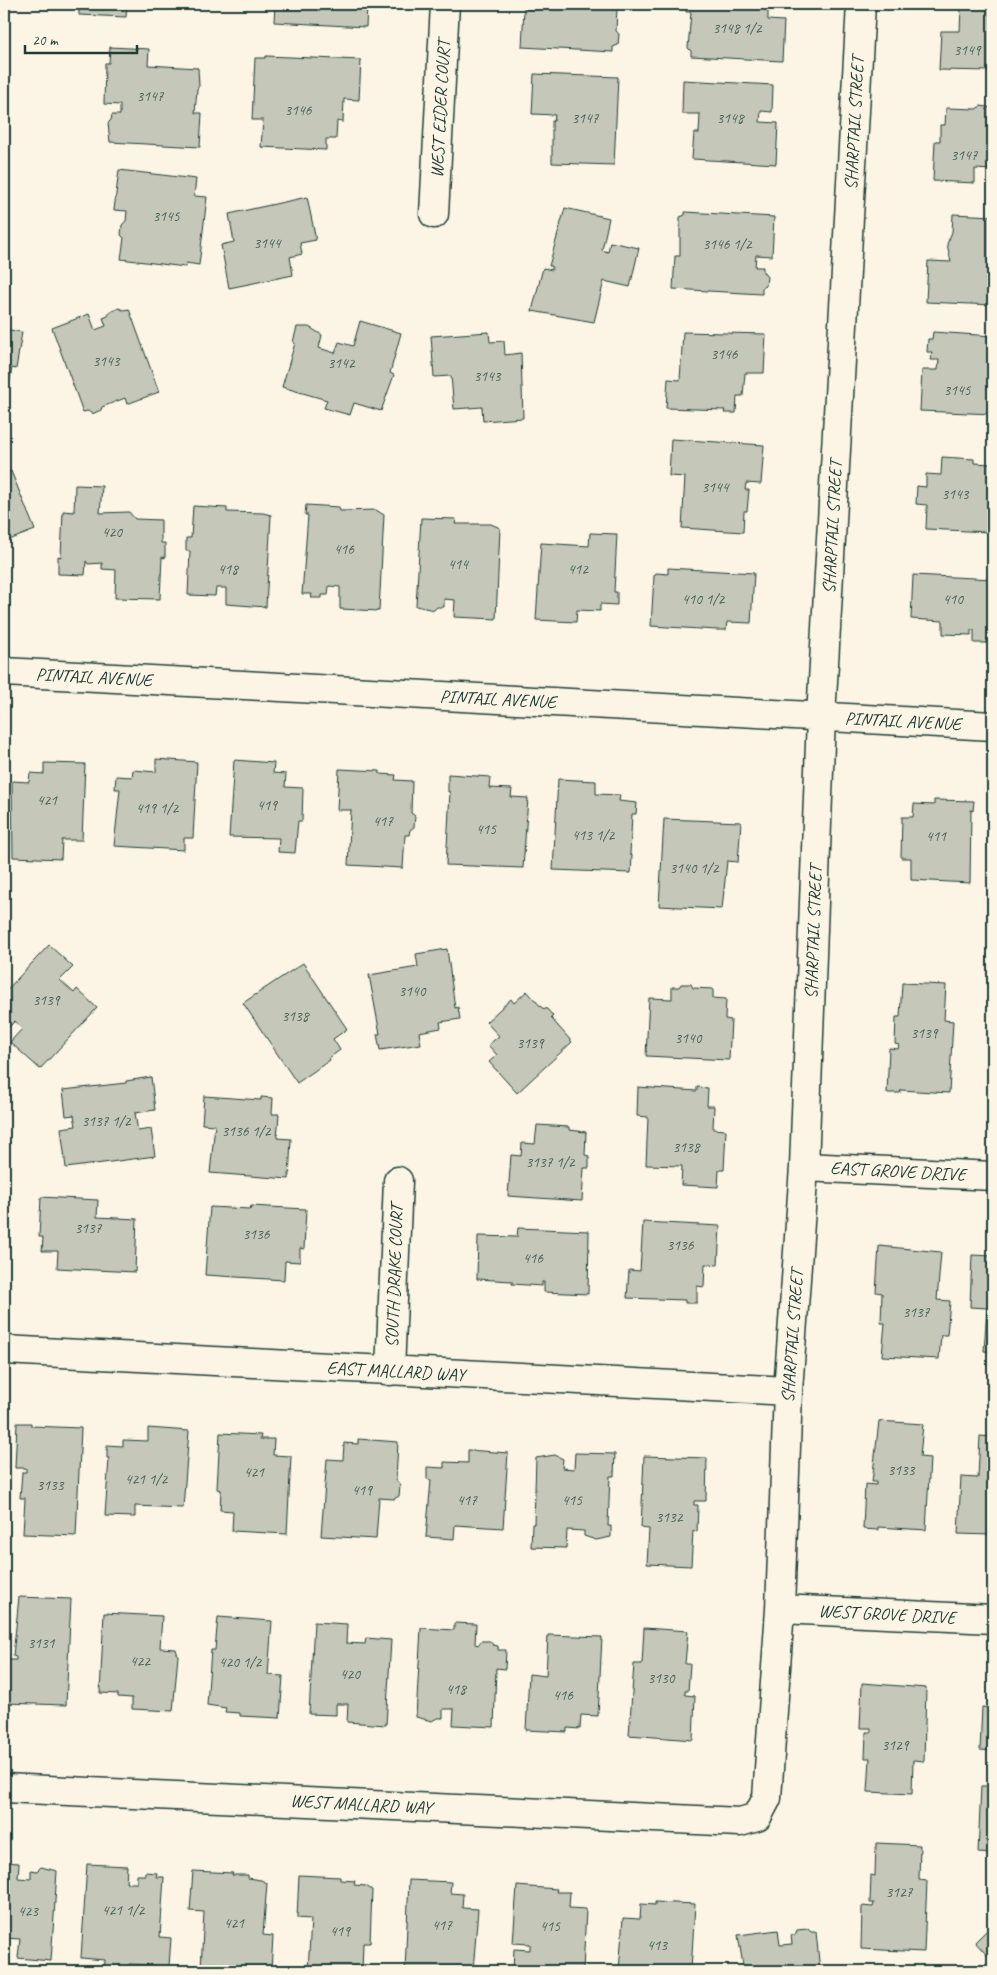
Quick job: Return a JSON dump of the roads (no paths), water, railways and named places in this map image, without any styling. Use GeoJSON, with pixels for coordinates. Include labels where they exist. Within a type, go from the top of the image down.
{"type":"FeatureCollection","features":[{"type":"Feature","properties":{"kind":"street","name":"WEST EIDER COURT"},"geometry":{"type":"LineString","coordinates":[[434,214],[444,4]]}},
{"type":"Feature","properties":{"kind":"street","name":"SHARPTAIL STREET"},"geometry":{"type":"LineString","coordinates":[[718,1821],[740,1822],[757,1817],[767,1798],[780,1608],[788,1392],[804,1166],[822,717],[861,4]]}},
{"type":"Feature","properties":{"kind":"street","name":"PINTAIL AVENUE"},"geometry":{"type":"LineString","coordinates":[[4,672],[993,726]]}},
{"type":"Feature","properties":{"kind":"street","name":"EAST GROVE DRIVE"},"geometry":{"type":"LineString","coordinates":[[804,1166],[993,1176]]}},
{"type":"Feature","properties":{"kind":"street","name":"SOUTH DRAKE COURT"},"geometry":{"type":"LineString","coordinates":[[390,1371],[398,1182]]}},
{"type":"Feature","properties":{"kind":"street","name":"EAST MALLARD WAY"},"geometry":{"type":"LineString","coordinates":[[4,1350],[788,1392]]}},
{"type":"Feature","properties":{"kind":"street","name":"WEST GROVE DRIVE"},"geometry":{"type":"LineString","coordinates":[[780,1608],[993,1619]]}},
{"type":"Feature","properties":{"kind":"street","name":"WEST MALLARD WAY"},"geometry":{"type":"LineString","coordinates":[[4,1788],[718,1821]]}}]}
